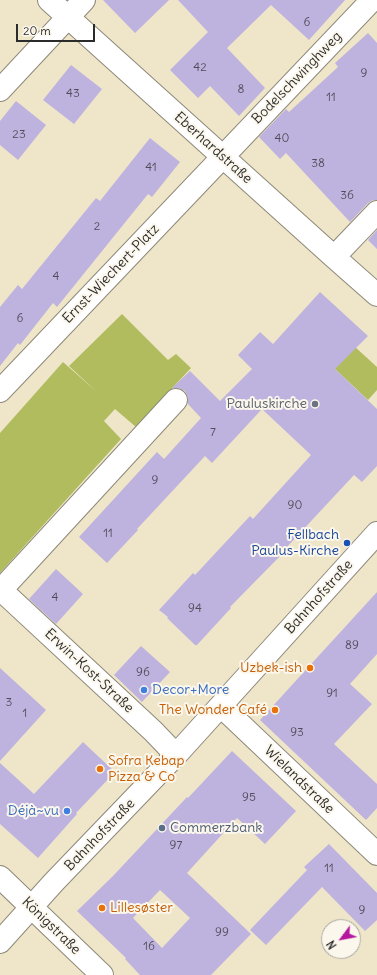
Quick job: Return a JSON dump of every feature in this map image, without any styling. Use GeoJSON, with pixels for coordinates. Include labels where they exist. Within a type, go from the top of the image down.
{"type":"FeatureCollection","features":[{"type":"Feature","properties":{"kind":"street","name":"Eberhardstraße"},"geometry":{"type":"LineString","coordinates":[[49,0],[222,157],[377,294]]}},
{"type":"Feature","properties":{"kind":"street"},"geometry":{"type":"LineString","coordinates":[[0,90],[84,0]]}},
{"type":"Feature","properties":{"kind":"street","name":"Bodelschwinghweg"},"geometry":{"type":"LineString","coordinates":[[222,157],[372,0]]}},
{"type":"Feature","properties":{"kind":"street","name":"Ernst-Wiechert-Platz"},"geometry":{"type":"LineString","coordinates":[[0,391],[222,157]]}},
{"type":"Feature","properties":{"kind":"street"},"geometry":{"type":"LineString","coordinates":[[334,257],[377,212]]}},
{"type":"Feature","properties":{"kind":"street"},"geometry":{"type":"LineString","coordinates":[[0,590],[176,400]]}},
{"type":"Feature","properties":{"kind":"street","name":"Bahnhofstraße"},"geometry":{"type":"LineString","coordinates":[[0,942],[176,755],[377,533]]}},
{"type":"Feature","properties":{"kind":"street","name":"Erwin-Kost-Straße"},"geometry":{"type":"LineString","coordinates":[[0,590],[153,731],[176,755]]}},
{"type":"Feature","properties":{"kind":"street","name":"Wielandstraße"},"geometry":{"type":"LineString","coordinates":[[221,706],[377,854]]}},
{"type":"Feature","properties":{"kind":"street","name":"Königstraße"},"geometry":{"type":"LineString","coordinates":[[0,876],[31,908],[102,975]]}},
{"type":"Feature","properties":{"kind":"green space"},"geometry":{"type":"Polygon","coordinates":[[[309,305],[377,367],[377,390],[368,400],[301,337],[298,317],[309,305]]]}},
{"type":"Feature","properties":{"kind":"green space"},"geometry":{"type":"Polygon","coordinates":[[[122,314],[168,360],[176,354],[191,368],[136,427],[115,409],[104,421],[121,439],[0,573],[0,433],[63,362],[97,392],[69,366],[122,314]]]}},
{"type":"Feature","properties":{"kind":"building"},"geometry":{"type":"Polygon","coordinates":[[[103,0],[169,0],[135,33],[103,0]]]}},
{"type":"Feature","properties":{"kind":"building"},"geometry":{"type":"Polygon","coordinates":[[[178,0],[345,0],[309,40],[271,5],[227,48],[265,88],[239,116],[210,86],[198,98],[170,70],[208,32],[178,0]]]}},
{"type":"Feature","properties":{"kind":"building"},"geometry":{"type":"Polygon","coordinates":[[[368,33],[377,43],[377,200],[373,200],[368,203],[350,222],[286,153],[280,159],[259,137],[286,109],[289,112],[338,67],[335,63],[368,33]]]}},
{"type":"Feature","properties":{"kind":"building"},"geometry":{"type":"Polygon","coordinates":[[[71,65],[102,89],[74,124],[43,100],[71,65]]]}},
{"type":"Feature","properties":{"kind":"building"},"geometry":{"type":"Polygon","coordinates":[[[16,101],[46,125],[18,160],[0,145],[0,121],[16,101]]]}},
{"type":"Feature","properties":{"kind":"building"},"geometry":{"type":"Polygon","coordinates":[[[150,138],[180,162],[152,197],[148,194],[57,307],[53,303],[20,345],[18,343],[0,366],[0,307],[18,285],[22,289],[96,198],[100,201],[150,138]]]}},
{"type":"Feature","properties":{"kind":"building"},"geometry":{"type":"Polygon","coordinates":[[[377,230],[377,249],[368,240],[377,230]]]}},
{"type":"Feature","properties":{"kind":"building"},"geometry":{"type":"Polygon","coordinates":[[[320,292],[368,336],[335,369],[377,409],[377,466],[362,482],[354,475],[286,548],[287,549],[230,607],[231,608],[197,645],[195,645],[167,618],[168,617],[159,610],[193,573],[195,575],[250,516],[253,519],[311,455],[262,409],[212,463],[205,456],[107,563],[79,537],[157,452],[164,459],[201,418],[188,404],[188,397],[185,391],[179,388],[172,388],[190,371],[220,401],[252,369],[238,355],[260,332],[273,344],[320,292]]]}},
{"type":"Feature","properties":{"kind":"building"},"geometry":{"type":"Polygon","coordinates":[[[56,569],[83,594],[56,624],[29,599],[56,569]]]}},
{"type":"Feature","properties":{"kind":"building"},"geometry":{"type":"Polygon","coordinates":[[[377,592],[377,654],[350,684],[372,704],[334,744],[377,784],[377,808],[366,820],[260,720],[377,592]]]}},
{"type":"Feature","properties":{"kind":"building"},"geometry":{"type":"Polygon","coordinates":[[[141,646],[170,672],[142,702],[114,675],[141,646]]]}},
{"type":"Feature","properties":{"kind":"building"},"geometry":{"type":"Polygon","coordinates":[[[0,668],[46,710],[0,761],[0,668]]]}},
{"type":"Feature","properties":{"kind":"building"},"geometry":{"type":"Polygon","coordinates":[[[83,742],[115,772],[76,813],[77,814],[38,858],[0,824],[0,763],[34,794],[83,742]]]}},
{"type":"Feature","properties":{"kind":"building"},"geometry":{"type":"Polygon","coordinates":[[[232,751],[296,811],[265,844],[237,818],[187,873],[251,934],[211,975],[140,975],[125,959],[126,958],[77,911],[113,876],[187,797],[188,798],[232,751]],[[160,890],[133,918],[162,948],[190,918],[160,890]]]}},
{"type":"Feature","properties":{"kind":"building"},"geometry":{"type":"Polygon","coordinates":[[[329,844],[377,893],[377,920],[365,931],[361,927],[361,919],[353,919],[322,887],[266,945],[250,930],[307,870],[304,867],[329,844]]]}},
{"type":"Feature","properties":{"kind":"place","name":"Pauluskirche"},"geometry":{"type":"Point","coordinates":[315,404]}},
{"type":"Feature","properties":{"kind":"place","name":"Fellbach Paulus-Kirche"},"geometry":{"type":"Point","coordinates":[347,543]}},
{"type":"Feature","properties":{"kind":"place","name":"Uzbek-ish"},"geometry":{"type":"Point","coordinates":[310,668]}},
{"type":"Feature","properties":{"kind":"place","name":"Decor+More"},"geometry":{"type":"Point","coordinates":[144,690]}},
{"type":"Feature","properties":{"kind":"place","name":"The Wonder Café"},"geometry":{"type":"Point","coordinates":[275,710]}},
{"type":"Feature","properties":{"kind":"place","name":"Sofra Kebap Pizza & Co"},"geometry":{"type":"Point","coordinates":[100,769]}},
{"type":"Feature","properties":{"kind":"place","name":"Déjà~vu"},"geometry":{"type":"Point","coordinates":[67,811]}},
{"type":"Feature","properties":{"kind":"place","name":"Commerzbank"},"geometry":{"type":"Point","coordinates":[162,828]}},
{"type":"Feature","properties":{"kind":"place","name":"Lillesøster"},"geometry":{"type":"Point","coordinates":[102,908]}}]}
